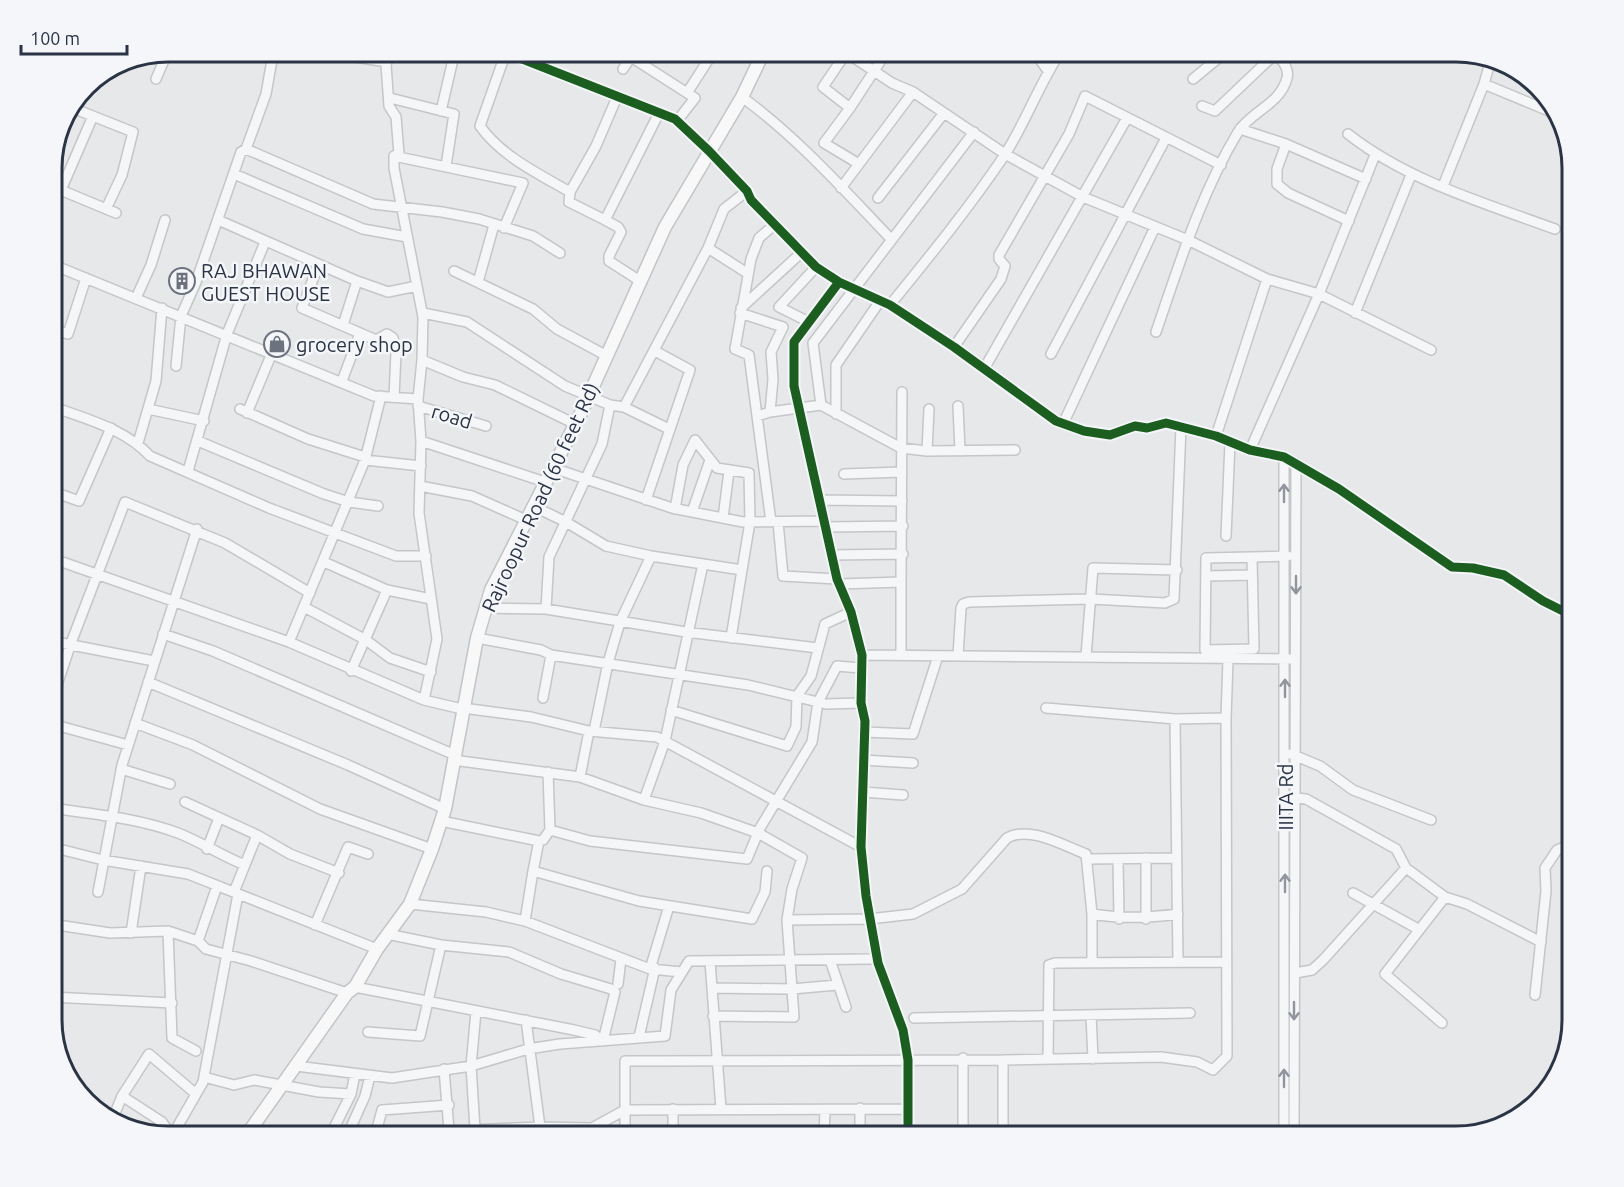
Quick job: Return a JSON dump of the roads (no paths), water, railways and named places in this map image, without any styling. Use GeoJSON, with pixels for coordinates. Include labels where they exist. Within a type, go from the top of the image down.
{"type":"FeatureCollection","features":[{"type":"Feature","properties":{"kind":"main road","name":"Rajroopur Road (60 feet Rd)"},"geometry":{"type":"LineString","coordinates":[[253,1126],[410,904],[443,815],[477,638],[485,608],[526,520],[575,424],[665,227],[742,97],[759,62]]}},
{"type":"Feature","properties":{"kind":"street"},"geometry":{"type":"LineString","coordinates":[[156,79],[163,62]]}},
{"type":"Feature","properties":{"kind":"street"},"geometry":{"type":"LineString","coordinates":[[176,366],[181,316],[241,152],[246,149],[266,94],[271,62]]}},
{"type":"Feature","properties":{"kind":"street"},"geometry":{"type":"LineString","coordinates":[[387,62],[389,106],[396,117],[399,154],[394,156]]}},
{"type":"Feature","properties":{"kind":"street"},"geometry":{"type":"LineString","coordinates":[[441,111],[452,62]]}},
{"type":"Feature","properties":{"kind":"street"},"geometry":{"type":"LineString","coordinates":[[501,62],[480,126],[488,136],[527,167],[570,192]]}},
{"type":"Feature","properties":{"kind":"street"},"geometry":{"type":"LineString","coordinates":[[529,62],[677,121],[710,151],[747,191],[751,200],[816,267],[839,282],[854,287],[890,306],[954,347],[1063,424],[1084,431],[1110,435],[1136,426],[1147,428],[1166,423],[1216,436],[1250,450],[1284,457],[1339,489],[1452,567],[1473,568],[1504,575],[1543,601],[1562,610]]}},
{"type":"Feature","properties":{"kind":"street"},"geometry":{"type":"LineString","coordinates":[[624,69],[628,62]]}},
{"type":"Feature","properties":{"kind":"street"},"geometry":{"type":"LineString","coordinates":[[644,62],[695,98],[677,121]]}},
{"type":"Feature","properties":{"kind":"street"},"geometry":{"type":"LineString","coordinates":[[687,93],[707,62]]}},
{"type":"Feature","properties":{"kind":"street"},"geometry":{"type":"LineString","coordinates":[[839,62],[823,87],[850,108]]}},
{"type":"Feature","properties":{"kind":"street"},"geometry":{"type":"LineString","coordinates":[[859,62],[873,72],[913,92],[1005,154],[1083,197],[1188,240],[1267,279],[1319,294],[1431,350]]}},
{"type":"Feature","properties":{"kind":"street"},"geometry":{"type":"LineString","coordinates":[[814,159],[880,62]]}},
{"type":"Feature","properties":{"kind":"street"},"geometry":{"type":"LineString","coordinates":[[1042,62],[1048,70]]}},
{"type":"Feature","properties":{"kind":"street"},"geometry":{"type":"LineString","coordinates":[[890,306],[947,235],[1005,154],[1053,62]]}},
{"type":"Feature","properties":{"kind":"street"},"geometry":{"type":"LineString","coordinates":[[1193,79],[1214,62]]}},
{"type":"Feature","properties":{"kind":"street"},"geometry":{"type":"LineString","coordinates":[[1202,106],[1215,111],[1266,62]]}},
{"type":"Feature","properties":{"kind":"street"},"geometry":{"type":"LineString","coordinates":[[1156,332],[1188,240],[1221,165],[1240,129],[1275,101],[1288,78],[1287,67],[1283,62]]}},
{"type":"Feature","properties":{"kind":"street"},"geometry":{"type":"LineString","coordinates":[[1443,186],[1490,67]]}},
{"type":"Feature","properties":{"kind":"street"},"geometry":{"type":"LineString","coordinates":[[1484,84],[1545,109]]}},
{"type":"Feature","properties":{"kind":"street"},"geometry":{"type":"LineString","coordinates":[[842,188],[913,92]]}},
{"type":"Feature","properties":{"kind":"street"},"geometry":{"type":"LineString","coordinates":[[954,347],[1001,279],[1005,266],[999,255],[1046,175],[1085,96],[1221,165]]}},
{"type":"Feature","properties":{"kind":"street"},"geometry":{"type":"LineString","coordinates":[[617,97],[596,146],[570,192],[568,202],[618,227],[621,232],[609,256],[609,261],[640,280]]}},
{"type":"Feature","properties":{"kind":"street"},"geometry":{"type":"LineString","coordinates":[[742,97],[779,124],[891,239]]}},
{"type":"Feature","properties":{"kind":"street"},"geometry":{"type":"LineString","coordinates":[[390,98],[454,114],[446,166]]}},
{"type":"Feature","properties":{"kind":"street"},"geometry":{"type":"LineString","coordinates":[[78,110],[133,132],[122,175],[106,209]]}},
{"type":"Feature","properties":{"kind":"street"},"geometry":{"type":"LineString","coordinates":[[605,220],[638,149],[659,113]]}},
{"type":"Feature","properties":{"kind":"street"},"geometry":{"type":"LineString","coordinates":[[878,198],[944,113]]}},
{"type":"Feature","properties":{"kind":"street"},"geometry":{"type":"LineString","coordinates":[[62,188],[93,116]]}},
{"type":"Feature","properties":{"kind":"street"},"geometry":{"type":"LineString","coordinates":[[984,369],[1127,118]]}},
{"type":"Feature","properties":{"kind":"street"},"geometry":{"type":"LineString","coordinates":[[1240,129],[1286,144],[1366,179]]}},
{"type":"Feature","properties":{"kind":"street"},"geometry":{"type":"LineString","coordinates":[[821,405],[813,343],[974,132]]}},
{"type":"Feature","properties":{"kind":"street"},"geometry":{"type":"LineString","coordinates":[[1348,134],[1376,156],[1411,175],[1555,229]]}},
{"type":"Feature","properties":{"kind":"street"},"geometry":{"type":"LineString","coordinates":[[1051,354],[1166,138]]}},
{"type":"Feature","properties":{"kind":"street"},"geometry":{"type":"LineString","coordinates":[[824,143],[859,164]]}},
{"type":"Feature","properties":{"kind":"street"},"geometry":{"type":"LineString","coordinates":[[1286,144],[1277,169],[1277,184],[1288,193],[1349,221]]}},
{"type":"Feature","properties":{"kind":"street"},"geometry":{"type":"LineString","coordinates":[[246,149],[373,204],[441,212],[499,226],[533,236],[560,253]]}},
{"type":"Feature","properties":{"kind":"street"},"geometry":{"type":"LineString","coordinates":[[394,156],[523,183],[499,226],[478,282]]}},
{"type":"Feature","properties":{"kind":"street"},"geometry":{"type":"LineString","coordinates":[[394,156],[400,207],[423,313],[423,360],[418,403],[421,441],[419,513],[437,639],[424,700]]}},
{"type":"Feature","properties":{"kind":"street"},"geometry":{"type":"LineString","coordinates":[[1250,450],[1319,294],[1376,156]]}},
{"type":"Feature","properties":{"kind":"street"},"geometry":{"type":"LineString","coordinates":[[234,174],[363,229],[407,237]]}},
{"type":"Feature","properties":{"kind":"street"},"geometry":{"type":"LineString","coordinates":[[1356,313],[1411,175]]}},
{"type":"Feature","properties":{"kind":"street"},"geometry":{"type":"LineString","coordinates":[[62,190],[116,213]]}},
{"type":"Feature","properties":{"kind":"street"},"geometry":{"type":"LineString","coordinates":[[624,407],[656,351],[708,248],[724,209],[747,191]]}},
{"type":"Feature","properties":{"kind":"street"},"geometry":{"type":"LineString","coordinates":[[218,219],[318,266],[357,281],[388,291],[417,286]]}},
{"type":"Feature","properties":{"kind":"street"},"geometry":{"type":"LineString","coordinates":[[136,298],[151,265],[165,220]]}},
{"type":"Feature","properties":{"kind":"street"},"geometry":{"type":"LineString","coordinates":[[774,225],[759,238],[747,273],[735,349],[749,355],[783,576],[838,582],[901,582]]}},
{"type":"Feature","properties":{"kind":"street"},"geometry":{"type":"LineString","coordinates":[[1063,424],[1155,227]]}},
{"type":"Feature","properties":{"kind":"street"},"geometry":{"type":"LineString","coordinates":[[188,471],[227,334],[265,242]]}},
{"type":"Feature","properties":{"kind":"street"},"geometry":{"type":"LineString","coordinates":[[708,248],[747,273]]}},
{"type":"Feature","properties":{"kind":"street"},"geometry":{"type":"LineString","coordinates":[[741,311],[801,254]]}},
{"type":"Feature","properties":{"kind":"street"},"geometry":{"type":"LineString","coordinates":[[318,266],[302,308],[376,340],[387,334],[395,342],[394,397]]}},
{"type":"Feature","properties":{"kind":"street"},"geometry":{"type":"LineString","coordinates":[[810,322],[779,307],[816,267]]}},
{"type":"Feature","properties":{"kind":"street","name":"road"},"geometry":{"type":"LineString","coordinates":[[62,268],[381,396],[418,403],[486,426]]}},
{"type":"Feature","properties":{"kind":"street"},"geometry":{"type":"LineString","coordinates":[[454,271],[534,309],[557,329],[607,356]]}},
{"type":"Feature","properties":{"kind":"street"},"geometry":{"type":"LineString","coordinates":[[62,332],[68,334],[86,278]]}},
{"type":"Feature","properties":{"kind":"street"},"geometry":{"type":"LineString","coordinates":[[1216,436],[1267,279]]}},
{"type":"Feature","properties":{"kind":"street"},"geometry":{"type":"LineString","coordinates":[[342,325],[357,281]]}},
{"type":"Feature","properties":{"kind":"street"},"geometry":{"type":"LineString","coordinates":[[839,282],[794,342],[794,386],[838,582],[851,612],[862,655],[861,703],[864,732],[861,847],[869,920],[878,963],[903,1030],[908,1060],[908,1126]]}},
{"type":"Feature","properties":{"kind":"street"},"geometry":{"type":"LineString","coordinates":[[836,414],[836,365],[880,301]]}},
{"type":"Feature","properties":{"kind":"street"},"geometry":{"type":"LineString","coordinates":[[138,443],[156,381],[162,308]]}},
{"type":"Feature","properties":{"kind":"street"},"geometry":{"type":"LineString","coordinates":[[741,311],[783,327],[771,352],[773,379],[770,412]]}},
{"type":"Feature","properties":{"kind":"street"},"geometry":{"type":"LineString","coordinates":[[423,313],[467,322],[565,386],[610,405],[624,407],[669,429]]}},
{"type":"Feature","properties":{"kind":"street"},"geometry":{"type":"LineString","coordinates":[[342,381],[360,333]]}},
{"type":"Feature","properties":{"kind":"street"},"geometry":{"type":"LineString","coordinates":[[646,500],[690,370],[656,351]]}},
{"type":"Feature","properties":{"kind":"street"},"geometry":{"type":"LineString","coordinates":[[272,353],[244,411],[308,439],[365,459],[421,466]]}},
{"type":"Feature","properties":{"kind":"street"},"geometry":{"type":"LineString","coordinates":[[423,360],[463,377],[495,385],[575,424]]}},
{"type":"Feature","properties":{"kind":"street"},"geometry":{"type":"LineString","coordinates":[[901,656],[902,392]]}},
{"type":"Feature","properties":{"kind":"street"},"geometry":{"type":"LineString","coordinates":[[289,642],[349,502],[365,459],[381,396]]}},
{"type":"Feature","properties":{"kind":"street"},"geometry":{"type":"LineString","coordinates":[[546,609],[549,557],[602,444],[610,405]]}},
{"type":"Feature","properties":{"kind":"street"},"geometry":{"type":"LineString","coordinates":[[757,416],[821,405],[901,448],[927,451],[1015,450]]}},
{"type":"Feature","properties":{"kind":"street"},"geometry":{"type":"LineString","coordinates":[[958,406],[960,451]]}},
{"type":"Feature","properties":{"kind":"street"},"geometry":{"type":"LineString","coordinates":[[148,409],[204,421]]}},
{"type":"Feature","properties":{"kind":"street"},"geometry":{"type":"LineString","coordinates":[[927,451],[929,409]]}},
{"type":"Feature","properties":{"kind":"street"},"geometry":{"type":"LineString","coordinates":[[62,410],[111,428],[138,443],[150,456],[269,508],[396,556],[426,556]]}},
{"type":"Feature","properties":{"kind":"street"},"geometry":{"type":"LineString","coordinates":[[958,656],[963,603],[1091,599],[1170,602],[1176,594],[1181,427]]}},
{"type":"Feature","properties":{"kind":"street"},"geometry":{"type":"LineString","coordinates":[[62,495],[79,501],[111,428]]}},
{"type":"Feature","properties":{"kind":"street"},"geometry":{"type":"LineString","coordinates":[[675,509],[683,465],[695,440],[717,468],[748,473],[750,522],[731,638]]}},
{"type":"Feature","properties":{"kind":"street"},"geometry":{"type":"LineString","coordinates":[[198,441],[349,502],[378,506]]}},
{"type":"Feature","properties":{"kind":"street"},"geometry":{"type":"LineString","coordinates":[[421,441],[545,482]]}},
{"type":"Feature","properties":{"kind":"street"},"geometry":{"type":"LineString","coordinates":[[1226,536],[1230,443]]}},
{"type":"Feature","properties":{"kind":"street","name":"IIITA Rd"},"geometry":{"type":"LineString","coordinates":[[1284,457],[1283,558],[1296,754],[1296,798],[1290,830],[1287,1126]]}},
{"type":"Feature","properties":{"kind":"street"},"geometry":{"type":"LineString","coordinates":[[692,512],[710,460]]}},
{"type":"Feature","properties":{"kind":"street","name":"IIITA Rd"},"geometry":{"type":"LineString","coordinates":[[1287,1126],[1294,974],[1290,830],[1285,754],[1296,553],[1296,463]]}},
{"type":"Feature","properties":{"kind":"street"},"geometry":{"type":"LineString","coordinates":[[553,468],[675,509],[723,518],[750,522],[903,526]]}},
{"type":"Feature","properties":{"kind":"street"},"geometry":{"type":"LineString","coordinates":[[723,518],[729,471]]}},
{"type":"Feature","properties":{"kind":"street"},"geometry":{"type":"LineString","coordinates":[[844,474],[902,472]]}},
{"type":"Feature","properties":{"kind":"street"},"geometry":{"type":"LineString","coordinates":[[420,486],[472,496],[526,520]]}},
{"type":"Feature","properties":{"kind":"street"},"geometry":{"type":"LineString","coordinates":[[820,500],[902,501]]}},
{"type":"Feature","properties":{"kind":"street"},"geometry":{"type":"LineString","coordinates":[[62,670],[125,502],[197,529],[310,593]]}},
{"type":"Feature","properties":{"kind":"street"},"geometry":{"type":"LineString","coordinates":[[533,506],[566,522],[606,546],[651,556],[742,570]]}},
{"type":"Feature","properties":{"kind":"street"},"geometry":{"type":"LineString","coordinates":[[98,892],[121,769],[197,529]]}},
{"type":"Feature","properties":{"kind":"street"},"geometry":{"type":"LineString","coordinates":[[1252,558],[1254,649],[1205,650],[1206,558],[1252,558],[1283,558],[1296,553]]}},
{"type":"Feature","properties":{"kind":"street"},"geometry":{"type":"LineString","coordinates":[[832,555],[903,554]]}},
{"type":"Feature","properties":{"kind":"street"},"geometry":{"type":"LineString","coordinates":[[580,777],[620,622],[651,556]]}},
{"type":"Feature","properties":{"kind":"street"},"geometry":{"type":"LineString","coordinates":[[62,561],[289,642],[351,671],[424,700],[531,717],[591,731],[657,737],[861,847]]}},
{"type":"Feature","properties":{"kind":"street"},"geometry":{"type":"LineString","coordinates":[[324,562],[387,590],[432,599]]}},
{"type":"Feature","properties":{"kind":"street"},"geometry":{"type":"LineString","coordinates":[[644,800],[665,741],[677,673],[703,564]]}},
{"type":"Feature","properties":{"kind":"street"},"geometry":{"type":"LineString","coordinates":[[1086,657],[1094,568],[1177,570]]}},
{"type":"Feature","properties":{"kind":"street"},"geometry":{"type":"LineString","coordinates":[[1207,576],[1252,575]]}},
{"type":"Feature","properties":{"kind":"street"},"geometry":{"type":"LineString","coordinates":[[351,671],[387,590]]}},
{"type":"Feature","properties":{"kind":"street"},"geometry":{"type":"LineString","coordinates":[[304,607],[366,640],[390,658],[430,672]]}},
{"type":"Feature","properties":{"kind":"street"},"geometry":{"type":"LineString","coordinates":[[485,608],[546,609],[686,632],[818,648]]}},
{"type":"Feature","properties":{"kind":"street"},"geometry":{"type":"LineString","coordinates":[[671,710],[787,746],[796,726],[796,696],[812,676],[825,624],[851,612]]}},
{"type":"Feature","properties":{"kind":"street"},"geometry":{"type":"LineString","coordinates":[[163,634],[213,651],[454,758],[580,777],[644,800],[701,813],[758,833],[802,858],[792,889],[787,920],[794,1017],[713,1016]]}},
{"type":"Feature","properties":{"kind":"street"},"geometry":{"type":"LineString","coordinates":[[477,638],[541,650],[551,655],[677,673],[818,702],[861,703]]}},
{"type":"Feature","properties":{"kind":"street"},"geometry":{"type":"LineString","coordinates":[[62,642],[154,661]]}},
{"type":"Feature","properties":{"kind":"street"},"geometry":{"type":"LineString","coordinates":[[543,698],[551,655]]}},
{"type":"Feature","properties":{"kind":"street"},"geometry":{"type":"LineString","coordinates":[[862,655],[1291,659]]}},
{"type":"Feature","properties":{"kind":"street"},"geometry":{"type":"LineString","coordinates":[[864,732],[914,734],[938,656]]}},
{"type":"Feature","properties":{"kind":"street"},"geometry":{"type":"LineString","coordinates":[[625,1126],[625,1061],[1161,1057],[1197,1062],[1213,1070],[1227,1056],[1226,718],[1228,660]]}},
{"type":"Feature","properties":{"kind":"street"},"geometry":{"type":"LineString","coordinates":[[550,830],[590,841],[747,859],[758,833],[812,742],[818,702],[837,666],[861,668]]}},
{"type":"Feature","properties":{"kind":"street"},"geometry":{"type":"LineString","coordinates":[[148,682],[348,765],[443,815],[539,841],[543,840],[550,830],[548,771]]}},
{"type":"Feature","properties":{"kind":"street"},"geometry":{"type":"LineString","coordinates":[[1046,708],[1175,719],[1226,718]]}},
{"type":"Feature","properties":{"kind":"street"},"geometry":{"type":"LineString","coordinates":[[1175,719],[1178,962]]}},
{"type":"Feature","properties":{"kind":"street"},"geometry":{"type":"LineString","coordinates":[[135,723],[193,745],[320,809],[432,849]]}},
{"type":"Feature","properties":{"kind":"street"},"geometry":{"type":"LineString","coordinates":[[62,727],[128,745]]}},
{"type":"Feature","properties":{"kind":"street"},"geometry":{"type":"LineString","coordinates":[[1285,754],[1296,754],[1320,766],[1353,790],[1431,820]]}},
{"type":"Feature","properties":{"kind":"street"},"geometry":{"type":"LineString","coordinates":[[863,760],[913,763]]}},
{"type":"Feature","properties":{"kind":"street"},"geometry":{"type":"LineString","coordinates":[[121,769],[170,784]]}},
{"type":"Feature","properties":{"kind":"street"},"geometry":{"type":"LineString","coordinates":[[863,792],[903,795]]}},
{"type":"Feature","properties":{"kind":"street"},"geometry":{"type":"LineString","coordinates":[[1296,798],[1306,799],[1396,849],[1406,868],[1445,897],[1467,904],[1541,942]]}},
{"type":"Feature","properties":{"kind":"street"},"geometry":{"type":"LineString","coordinates":[[185,802],[257,835],[290,854],[339,873]]}},
{"type":"Feature","properties":{"kind":"street"},"geometry":{"type":"LineString","coordinates":[[62,809],[111,816],[179,834],[245,865]]}},
{"type":"Feature","properties":{"kind":"street"},"geometry":{"type":"LineString","coordinates":[[207,849],[219,818]]}},
{"type":"Feature","properties":{"kind":"street"},"geometry":{"type":"LineString","coordinates":[[178,1126],[204,1077],[218,988],[228,955],[236,893],[257,835]]}},
{"type":"Feature","properties":{"kind":"street"},"geometry":{"type":"LineString","coordinates":[[787,920],[869,920],[912,914],[962,889],[1007,838],[1013,835],[1036,835],[1086,854],[1092,914],[1092,963]]}},
{"type":"Feature","properties":{"kind":"street"},"geometry":{"type":"LineString","coordinates":[[525,921],[539,841]]}},
{"type":"Feature","properties":{"kind":"street"},"geometry":{"type":"LineString","coordinates":[[315,925],[339,873],[348,847],[368,854]]}},
{"type":"Feature","properties":{"kind":"street"},"geometry":{"type":"LineString","coordinates":[[1535,995],[1546,891],[1545,868],[1557,850],[1562,848]]}},
{"type":"Feature","properties":{"kind":"street"},"geometry":{"type":"LineString","coordinates":[[62,850],[103,860],[188,874],[377,949]]}},
{"type":"Feature","properties":{"kind":"street"},"geometry":{"type":"LineString","coordinates":[[1146,858],[1146,919]]}},
{"type":"Feature","properties":{"kind":"street"},"geometry":{"type":"LineString","coordinates":[[1088,859],[1176,858]]}},
{"type":"Feature","properties":{"kind":"street"},"geometry":{"type":"LineString","coordinates":[[1118,859],[1119,919]]}},
{"type":"Feature","properties":{"kind":"street"},"geometry":{"type":"LineString","coordinates":[[131,933],[141,866]]}},
{"type":"Feature","properties":{"kind":"street"},"geometry":{"type":"LineString","coordinates":[[1294,974],[1312,970],[1376,904],[1406,868]]}},
{"type":"Feature","properties":{"kind":"street"},"geometry":{"type":"LineString","coordinates":[[533,871],[604,893],[752,919],[765,892],[767,871]]}},
{"type":"Feature","properties":{"kind":"street"},"geometry":{"type":"LineString","coordinates":[[198,940],[217,886]]}},
{"type":"Feature","properties":{"kind":"street"},"geometry":{"type":"LineString","coordinates":[[1353,893],[1418,929]]}},
{"type":"Feature","properties":{"kind":"street"},"geometry":{"type":"LineString","coordinates":[[1442,1023],[1384,974],[1445,897]]}},
{"type":"Feature","properties":{"kind":"street"},"geometry":{"type":"LineString","coordinates":[[410,904],[486,912],[525,921],[621,959],[652,969],[682,972]]}},
{"type":"Feature","properties":{"kind":"street"},"geometry":{"type":"LineString","coordinates":[[639,1037],[652,969],[669,906]]}},
{"type":"Feature","properties":{"kind":"street"},"geometry":{"type":"LineString","coordinates":[[1092,914],[1119,919],[1146,919],[1178,914]]}},
{"type":"Feature","properties":{"kind":"street"},"geometry":{"type":"LineString","coordinates":[[62,926],[97,932],[168,931],[198,940],[206,949],[351,990],[428,1000],[587,1033],[603,1041]]}},
{"type":"Feature","properties":{"kind":"street"},"geometry":{"type":"LineString","coordinates":[[168,931],[172,1038],[196,1051]]}},
{"type":"Feature","properties":{"kind":"street"},"geometry":{"type":"LineString","coordinates":[[387,934],[441,945],[509,952],[561,974],[611,989],[615,992],[603,1041]]}},
{"type":"Feature","properties":{"kind":"street"},"geometry":{"type":"LineString","coordinates":[[368,1032],[420,1036],[441,945]]}},
{"type":"Feature","properties":{"kind":"street"},"geometry":{"type":"LineString","coordinates":[[618,984],[621,959]]}},
{"type":"Feature","properties":{"kind":"street"},"geometry":{"type":"LineString","coordinates":[[296,1066],[392,1078],[471,1066],[528,1049],[665,1036],[668,1027],[668,1003],[671,990],[689,961],[871,959]]}},
{"type":"Feature","properties":{"kind":"street"},"geometry":{"type":"LineString","coordinates":[[830,960],[846,1007]]}},
{"type":"Feature","properties":{"kind":"street"},"geometry":{"type":"LineString","coordinates":[[710,961],[721,1109]]}},
{"type":"Feature","properties":{"kind":"street"},"geometry":{"type":"LineString","coordinates":[[1048,1059],[1049,965],[1055,963],[1226,962]]}},
{"type":"Feature","properties":{"kind":"street"},"geometry":{"type":"LineString","coordinates":[[712,988],[792,988],[837,985]]}},
{"type":"Feature","properties":{"kind":"street"},"geometry":{"type":"LineString","coordinates":[[62,998],[172,1003]]}},
{"type":"Feature","properties":{"kind":"street"},"geometry":{"type":"LineString","coordinates":[[475,1126],[471,1066],[476,1011]]}},
{"type":"Feature","properties":{"kind":"street"},"geometry":{"type":"LineString","coordinates":[[914,1018],[1190,1013]]}},
{"type":"Feature","properties":{"kind":"street"},"geometry":{"type":"LineString","coordinates":[[1091,1015],[1093,1059]]}},
{"type":"Feature","properties":{"kind":"street"},"geometry":{"type":"LineString","coordinates":[[526,1020],[538,1126]]}},
{"type":"Feature","properties":{"kind":"street"},"geometry":{"type":"LineString","coordinates":[[116,1111],[122,1096],[149,1054],[196,1094]]}},
{"type":"Feature","properties":{"kind":"street"},"geometry":{"type":"LineString","coordinates":[[963,1058],[963,1126]]}},
{"type":"Feature","properties":{"kind":"street"},"geometry":{"type":"LineString","coordinates":[[1003,1059],[1003,1126]]}},
{"type":"Feature","properties":{"kind":"street"},"geometry":{"type":"LineString","coordinates":[[444,1069],[449,1105],[449,1126]]}},
{"type":"Feature","properties":{"kind":"street"},"geometry":{"type":"LineString","coordinates":[[335,1126],[351,1094],[356,1074]]}},
{"type":"Feature","properties":{"kind":"street"},"geometry":{"type":"LineString","coordinates":[[352,1126],[365,1096],[370,1076]]}},
{"type":"Feature","properties":{"kind":"street"},"geometry":{"type":"LineString","coordinates":[[204,1077],[234,1085],[254,1080],[281,1087],[351,1094]]}},
{"type":"Feature","properties":{"kind":"street"},"geometry":{"type":"LineString","coordinates":[[122,1096],[165,1126]]}},
{"type":"Feature","properties":{"kind":"street"},"geometry":{"type":"LineString","coordinates":[[378,1126],[382,1110],[449,1105]]}},
{"type":"Feature","properties":{"kind":"street"},"geometry":{"type":"LineString","coordinates":[[860,1108],[860,1126]]}},
{"type":"Feature","properties":{"kind":"street"},"geometry":{"type":"LineString","coordinates":[[673,1109],[673,1126]]}},
{"type":"Feature","properties":{"kind":"street"},"geometry":{"type":"LineString","coordinates":[[600,1126],[625,1110],[908,1109]]}},
{"type":"Feature","properties":{"kind":"street"},"geometry":{"type":"LineString","coordinates":[[824,1126],[825,1110]]}},
{"type":"Feature","properties":{"kind":"place","name":"RAJ BHAWAN GUEST HOUSE"},"geometry":{"type":"Point","coordinates":[182,281]}},
{"type":"Feature","properties":{"kind":"place","name":"grocery shop"},"geometry":{"type":"Point","coordinates":[277,344]}}]}
